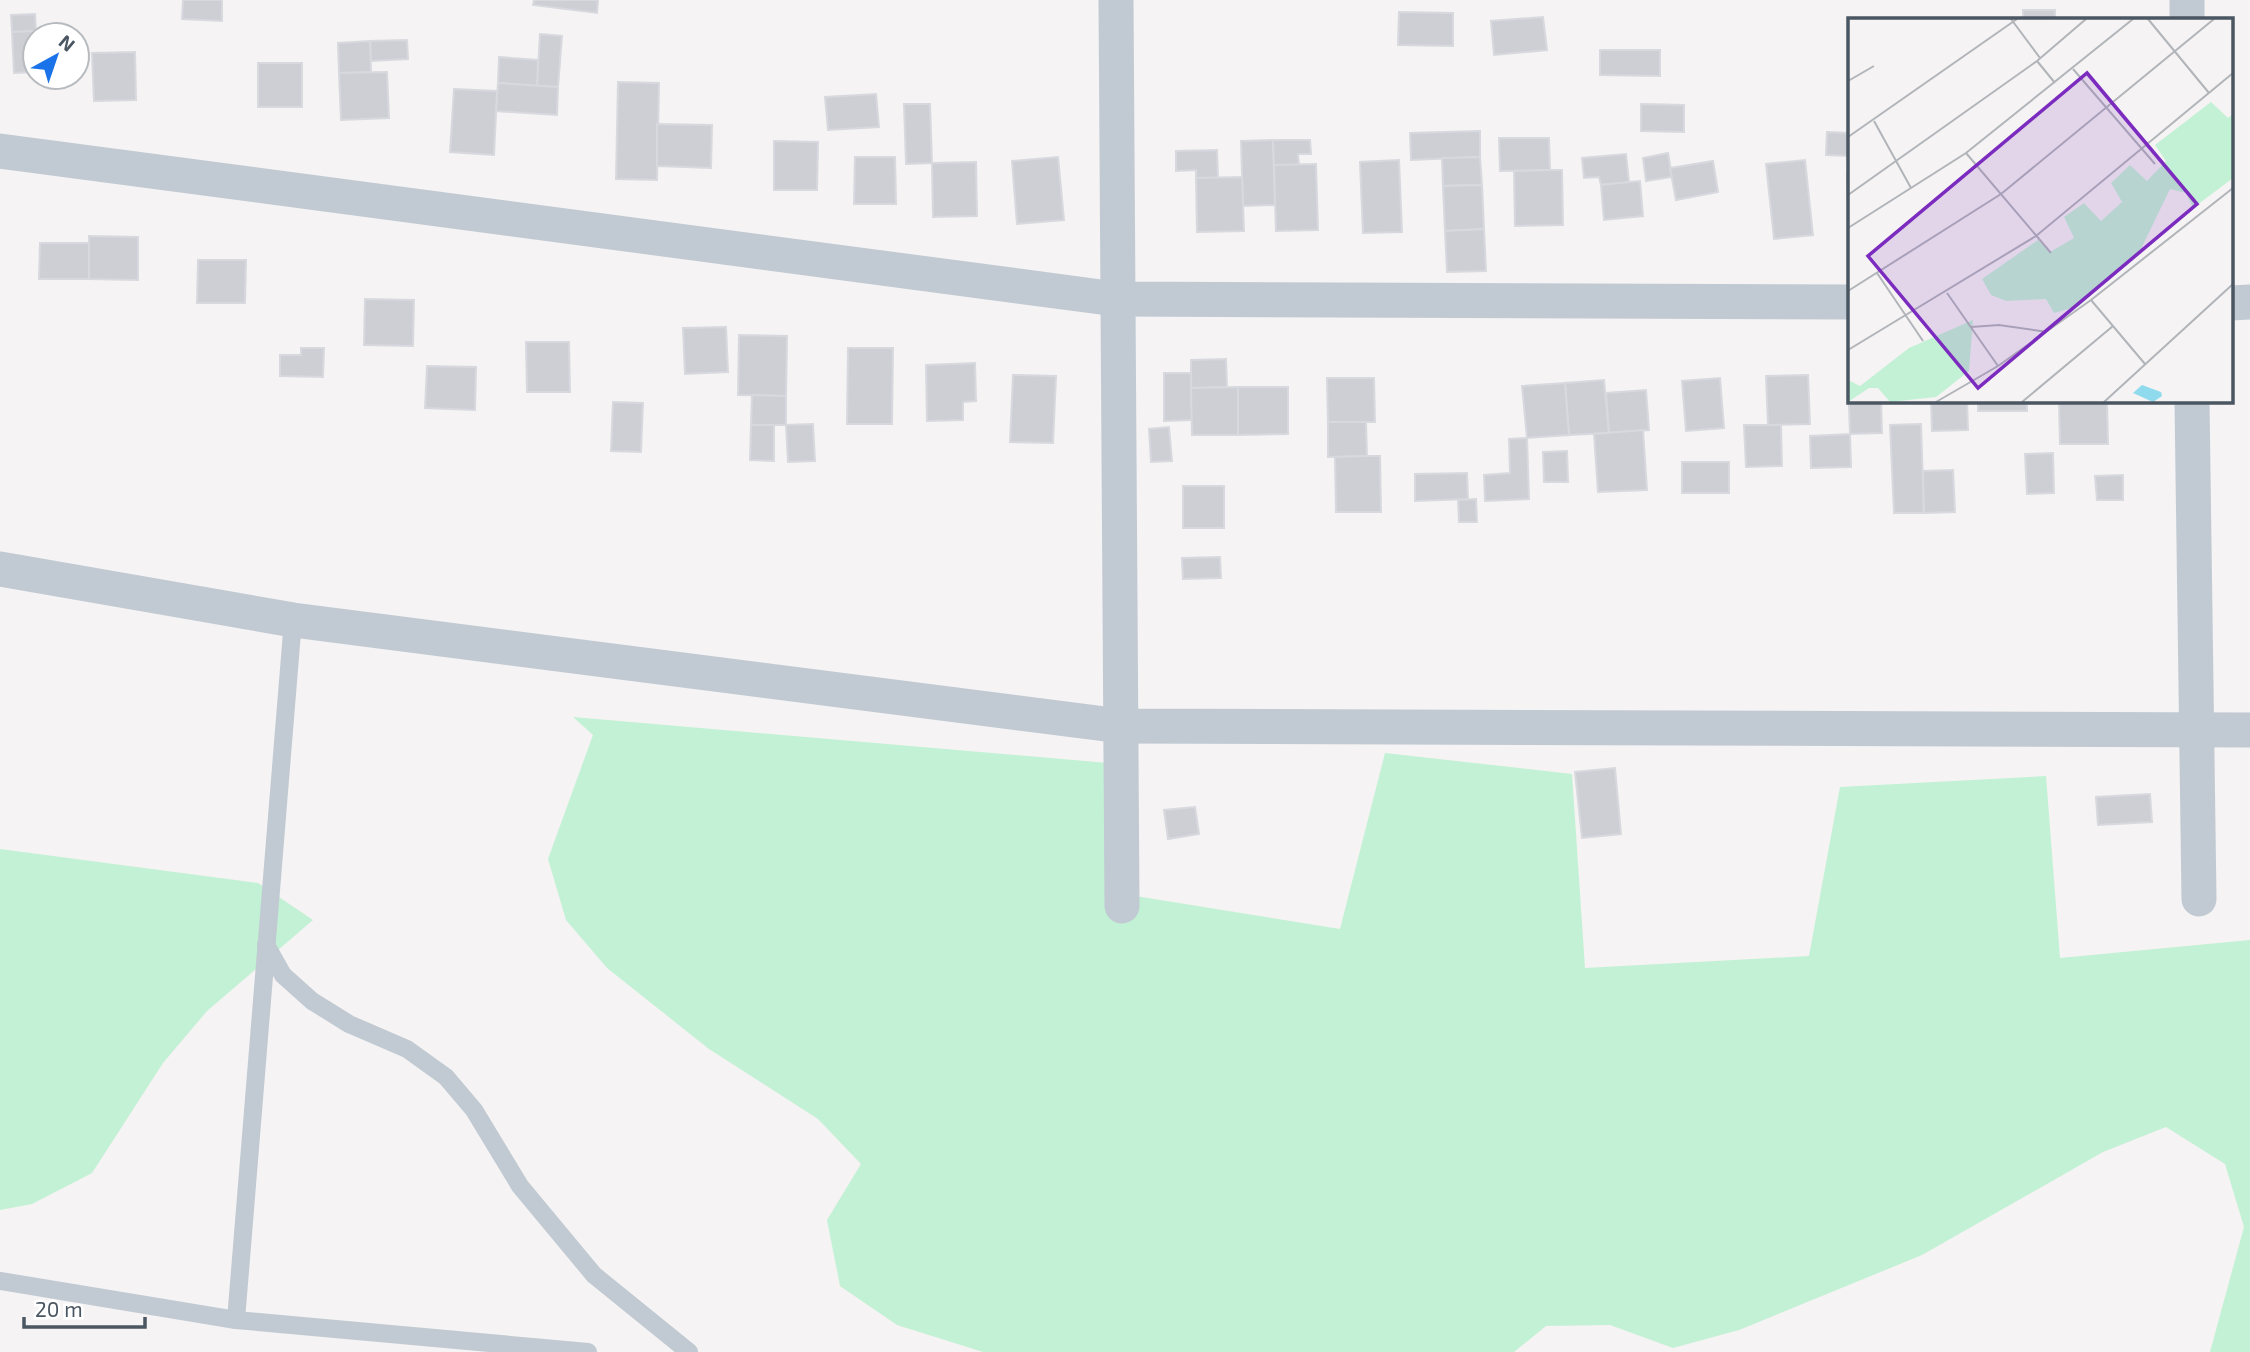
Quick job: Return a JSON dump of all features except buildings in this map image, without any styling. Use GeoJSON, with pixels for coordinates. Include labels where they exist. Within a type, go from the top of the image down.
{"type":"FeatureCollection","features":[{"type":"Feature","properties":{"kind":"street"},"geometry":{"type":"LineString","coordinates":[[1116,0],[1122,906]]}},
{"type":"Feature","properties":{"kind":"street"},"geometry":{"type":"LineString","coordinates":[[2187,0],[2187,18]]}},
{"type":"Feature","properties":{"kind":"street"},"geometry":{"type":"LineString","coordinates":[[0,151],[1116,299],[1848,302]]}},
{"type":"Feature","properties":{"kind":"street"},"geometry":{"type":"LineString","coordinates":[[2232,303],[2250,302]]}},
{"type":"Feature","properties":{"kind":"street"},"geometry":{"type":"LineString","coordinates":[[2192,402],[2199,899]]}},
{"type":"Feature","properties":{"kind":"street"},"geometry":{"type":"LineString","coordinates":[[0,569],[293,620],[1121,726],[2250,730]]}},
{"type":"Feature","properties":{"kind":"lane"},"geometry":{"type":"LineString","coordinates":[[236,1320],[293,620]]}},
{"type":"Feature","properties":{"kind":"lane"},"geometry":{"type":"LineString","coordinates":[[266,944],[283,975],[312,1001],[349,1024],[407,1049],[446,1077],[474,1110],[520,1186],[594,1275],[689,1352]]}},
{"type":"Feature","properties":{"kind":"lane"},"geometry":{"type":"LineString","coordinates":[[0,1281],[236,1320],[588,1352]]}},
{"type":"Feature","properties":{"kind":"green space"},"geometry":{"type":"Polygon","coordinates":[[[573,717],[1108,763],[1123,894],[1340,929],[1385,753],[1572,774],[1585,968],[1809,956],[1840,787],[2046,776],[2060,958],[2250,940],[2250,1352],[2210,1352],[2244,1227],[2225,1164],[2166,1127],[2103,1152],[1922,1255],[1739,1330],[1673,1348],[1610,1325],[1546,1326],[1514,1352],[983,1352],[897,1325],[840,1286],[827,1220],[861,1164],[818,1119],[709,1049],[607,968],[566,920],[548,859],[593,735],[573,717]]]}},
{"type":"Feature","properties":{"kind":"green space"},"geometry":{"type":"Polygon","coordinates":[[[0,849],[258,883],[313,920],[207,1011],[163,1063],[92,1173],[32,1204],[0,1210],[0,849]]]}}]}
